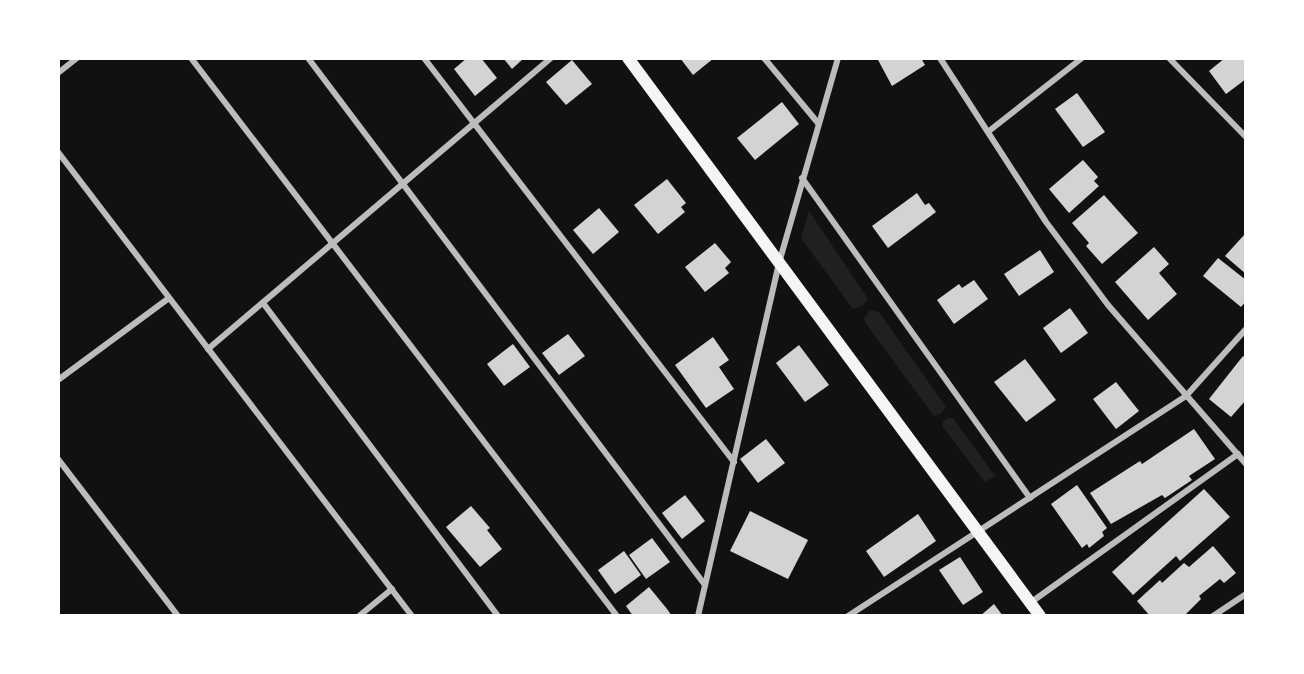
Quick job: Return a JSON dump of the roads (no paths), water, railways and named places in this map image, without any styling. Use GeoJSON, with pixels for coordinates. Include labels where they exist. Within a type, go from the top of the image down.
{"type":"FeatureCollection","features":[{"type":"Feature","properties":{"kind":"main road"},"geometry":{"type":"LineString","coordinates":[[628,58],[1040,615]]}},
{"type":"Feature","properties":{"kind":"street"},"geometry":{"type":"LineString","coordinates":[[58,73],[77,58]]}},
{"type":"Feature","properties":{"kind":"street"},"geometry":{"type":"LineString","coordinates":[[191,58],[617,615]]}},
{"type":"Feature","properties":{"kind":"street"},"geometry":{"type":"LineString","coordinates":[[308,58],[705,585]]}},
{"type":"Feature","properties":{"kind":"street"},"geometry":{"type":"LineString","coordinates":[[424,58],[734,462]]}},
{"type":"Feature","properties":{"kind":"street"},"geometry":{"type":"LineString","coordinates":[[208,349],[551,58]]}},
{"type":"Feature","properties":{"kind":"street"},"geometry":{"type":"LineString","coordinates":[[764,58],[818,123]]}},
{"type":"Feature","properties":{"kind":"street"},"geometry":{"type":"LineString","coordinates":[[698,615],[779,263],[838,58]]}},
{"type":"Feature","properties":{"kind":"street"},"geometry":{"type":"LineString","coordinates":[[940,58],[1046,222],[1108,305],[1245,464]]}},
{"type":"Feature","properties":{"kind":"street"},"geometry":{"type":"LineString","coordinates":[[989,131],[1082,58]]}},
{"type":"Feature","properties":{"kind":"street"},"geometry":{"type":"LineString","coordinates":[[1169,58],[1245,137]]}},
{"type":"Feature","properties":{"kind":"street"},"geometry":{"type":"LineString","coordinates":[[58,152],[412,615]]}},
{"type":"Feature","properties":{"kind":"street"},"geometry":{"type":"LineString","coordinates":[[802,178],[1030,498]]}},
{"type":"Feature","properties":{"kind":"street"},"geometry":{"type":"LineString","coordinates":[[58,380],[169,298]]}},
{"type":"Feature","properties":{"kind":"street"},"geometry":{"type":"LineString","coordinates":[[263,303],[498,615]]}},
{"type":"Feature","properties":{"kind":"street"},"geometry":{"type":"LineString","coordinates":[[850,615],[1186,396],[1245,329]]}},
{"type":"Feature","properties":{"kind":"street"},"geometry":{"type":"LineString","coordinates":[[1030,603],[1238,454]]}},
{"type":"Feature","properties":{"kind":"street"},"geometry":{"type":"LineString","coordinates":[[58,459],[178,615]]}},
{"type":"Feature","properties":{"kind":"street"},"geometry":{"type":"LineString","coordinates":[[359,615],[392,589]]}},
{"type":"Feature","properties":{"kind":"street"},"geometry":{"type":"LineString","coordinates":[[1213,615],[1245,594]]}}]}
